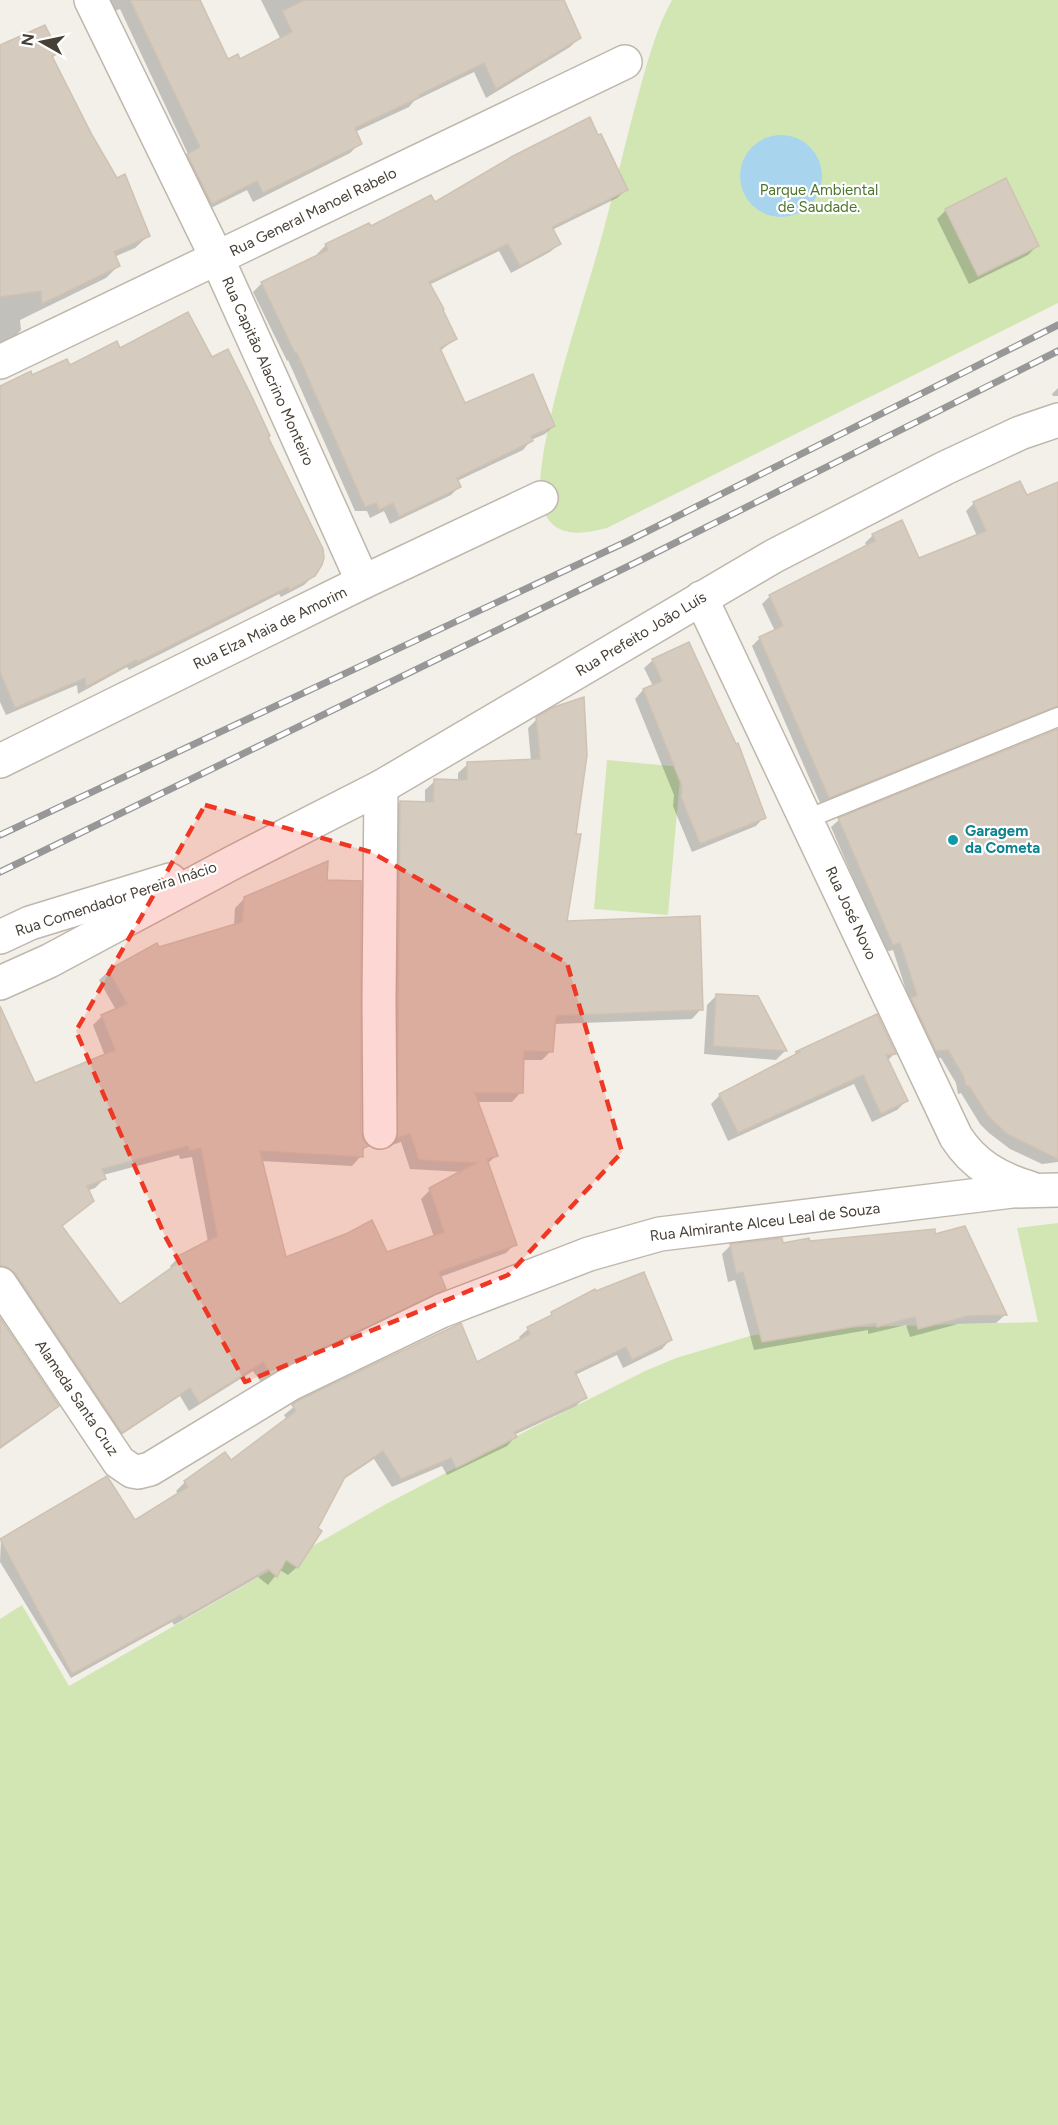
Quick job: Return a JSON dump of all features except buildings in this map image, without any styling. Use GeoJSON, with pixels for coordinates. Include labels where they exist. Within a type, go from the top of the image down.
{"type":"FeatureCollection","features":[{"type":"Feature","properties":{"kind":"street","name":"Rua Capitão Alacrino Monteiro"},"geometry":{"type":"LineString","coordinates":[[91,0],[217,258],[363,582]]}},
{"type":"Feature","properties":{"kind":"street","name":"Rua General Manoel Rabelo"},"geometry":{"type":"LineString","coordinates":[[0,362],[625,62]]}},
{"type":"Feature","properties":{"kind":"street","name":"Rua Prefeito João Luís"},"geometry":{"type":"LineString","coordinates":[[232,863],[381,788],[774,556],[945,468],[1020,433],[1058,420]]}},
{"type":"Feature","properties":{"kind":"street","name":"Rua Elza Maia de Amorim"},"geometry":{"type":"LineString","coordinates":[[0,761],[363,582],[542,498]]}},
{"type":"Feature","properties":{"kind":"street","name":"Rua José Novo"},"geometry":{"type":"LineString","coordinates":[[701,598],[956,1137],[968,1153],[990,1172],[1013,1184],[1036,1191]]}},
{"type":"Feature","properties":{"kind":"street"},"geometry":{"type":"LineString","coordinates":[[380,1132],[381,788]]}},
{"type":"Feature","properties":{"kind":"street"},"geometry":{"type":"LineString","coordinates":[[0,983],[49,961],[232,863]]}},
{"type":"Feature","properties":{"kind":"street","name":"Rua Comendador Pereira Inácio"},"geometry":{"type":"LineString","coordinates":[[0,937],[30,923],[232,863]]}},
{"type":"Feature","properties":{"kind":"street","name":"Rua Almirante Alceu Leal de Souza"},"geometry":{"type":"LineString","coordinates":[[172,1456],[300,1378],[441,1311],[589,1254],[660,1234],[1036,1191]]}},
{"type":"Feature","properties":{"kind":"street","name":"Alameda Santa Cruz"},"geometry":{"type":"LineString","coordinates":[[0,1284],[119,1462],[128,1469],[138,1472],[155,1467],[172,1456]]}},
{"type":"Feature","properties":{"kind":"lane"},"geometry":{"type":"LineString","coordinates":[[807,819],[1058,717]]}},
{"type":"Feature","properties":{"kind":"highlighted area"},"geometry":{"type":"Polygon","coordinates":[[[205,805],[371,852],[567,963],[622,1152],[508,1275],[245,1382],[165,1236],[76,1031],[205,805]]]}},
{"type":"Feature","properties":{"kind":"green space","name":"Parque Ambiental de Saudade."},"geometry":{"type":"Polygon","coordinates":[[[672,0],[1058,0],[1058,303],[607,528],[582,532],[565,531],[551,523],[543,508],[540,483],[544,449],[564,363],[606,221],[642,81],[658,29],[672,0]]]}},
{"type":"Feature","properties":{"kind":"green space"},"geometry":{"type":"Polygon","coordinates":[[[607,760],[681,767],[668,915],[594,909],[607,760]]]}},
{"type":"Feature","properties":{"kind":"green space"},"geometry":{"type":"Polygon","coordinates":[[[1058,1223],[1058,2125],[0,2125],[0,1619],[22,1605],[69,1686],[386,1504],[645,1371],[676,1358],[750,1336],[794,1329],[1038,1322],[1017,1228],[1058,1223]]]}},
{"type":"Feature","properties":{"kind":"water"},"geometry":{"type":"Polygon","coordinates":[[[781,135],[797,138],[810,147],[819,160],[822,176],[819,192],[810,205],[797,214],[781,217],[765,214],[752,205],[743,192],[740,176],[743,160],[752,147],[765,138],[781,135]]]}},
{"type":"Feature","properties":{"kind":"railway"},"geometry":{"type":"LineString","coordinates":[[0,835],[628,541],[1058,325]]}},
{"type":"Feature","properties":{"kind":"railway"},"geometry":{"type":"LineString","coordinates":[[0,872],[637,562],[1058,351]]}},
{"type":"Feature","properties":{"kind":"place","name":"Garagem da Cometa"},"geometry":{"type":"Point","coordinates":[953,840]}}]}
